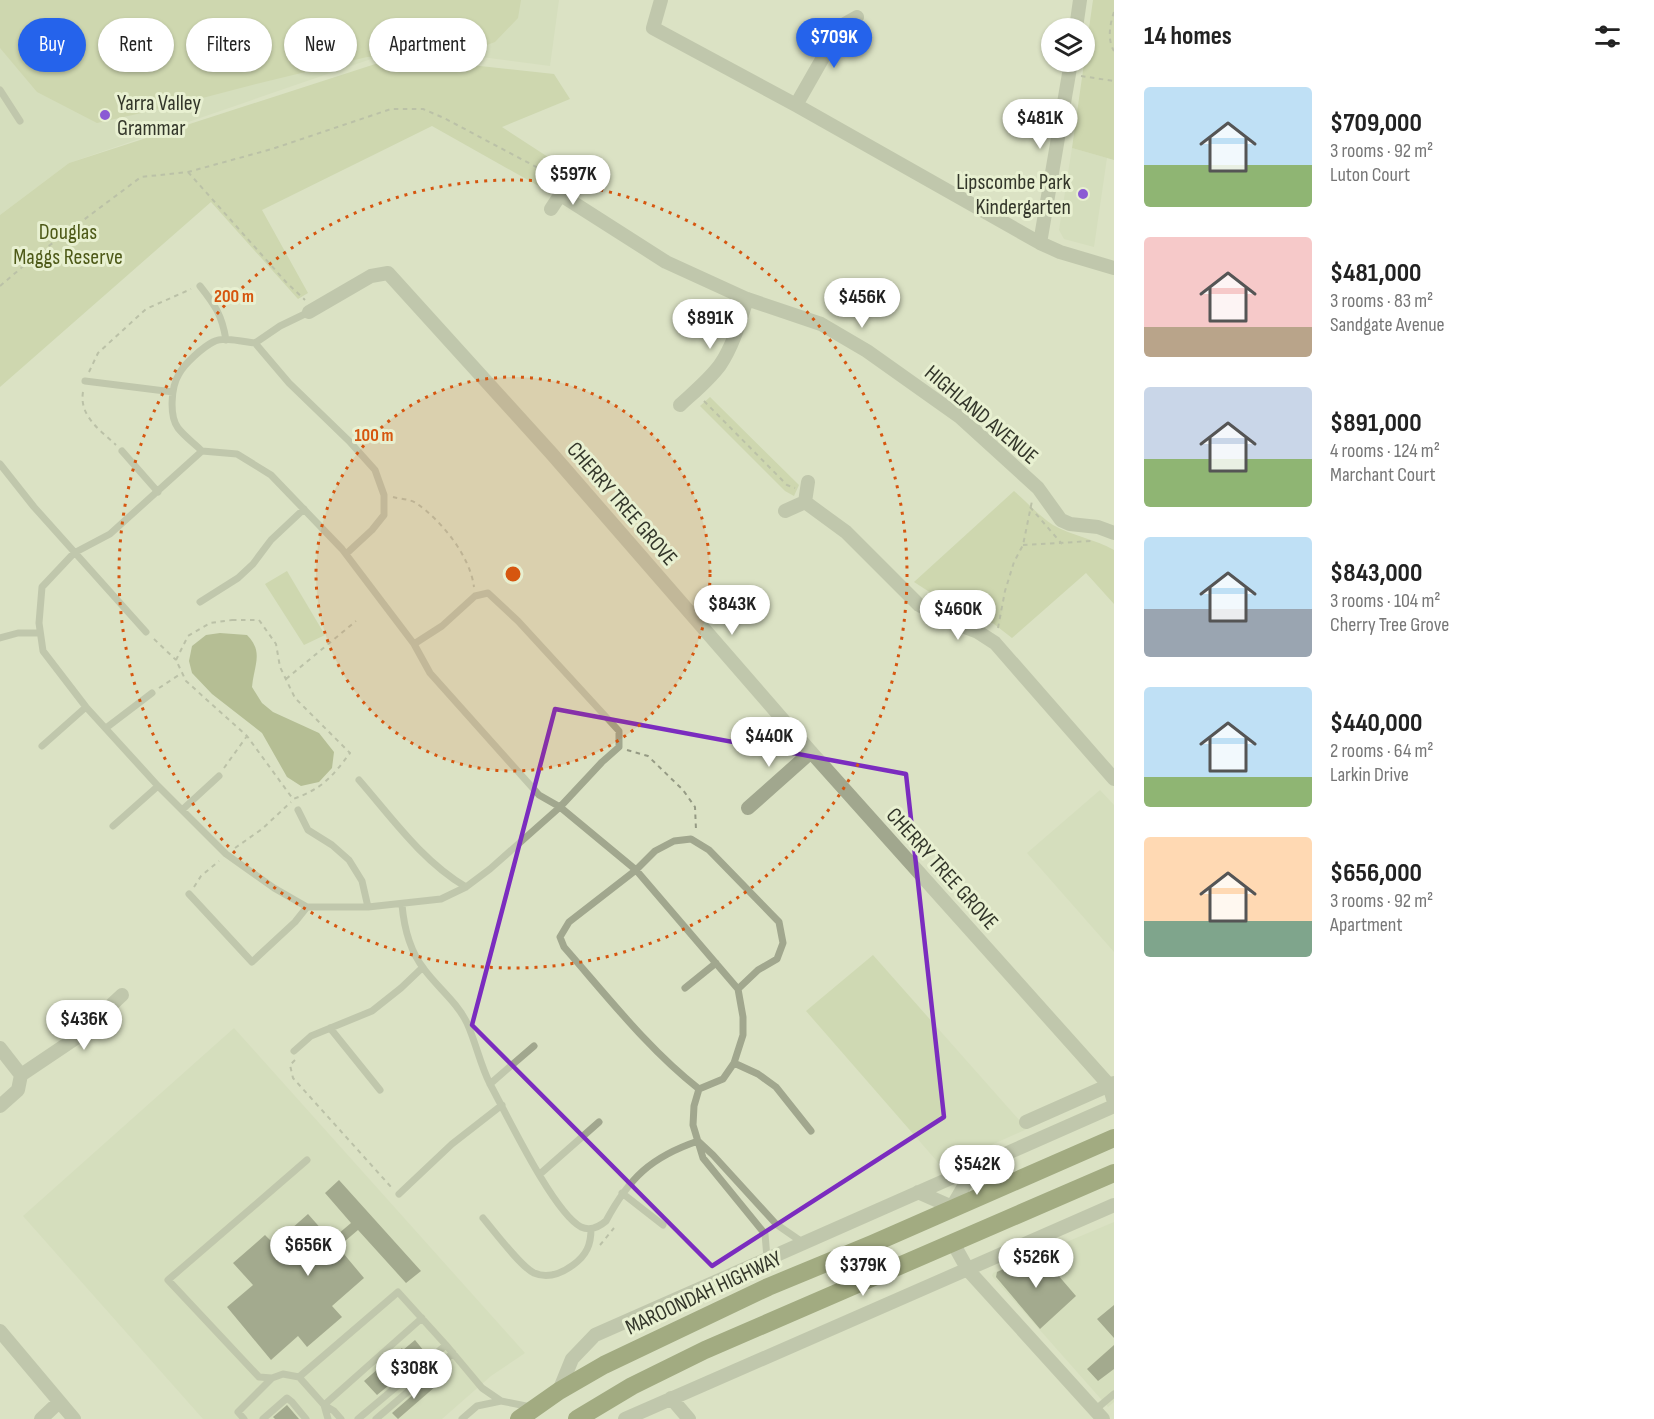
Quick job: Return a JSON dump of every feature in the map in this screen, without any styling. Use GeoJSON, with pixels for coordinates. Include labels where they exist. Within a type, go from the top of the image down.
{"type":"FeatureCollection","features":[{"type":"Feature","properties":{"kind":"highway","name":"MAROONDAH HIGHWAY"},"geometry":{"type":"LineString","coordinates":[[526,1413],[604,1365],[768,1287],[1114,1138]]}},
{"type":"Feature","properties":{"kind":"highway"},"geometry":{"type":"LineString","coordinates":[[577,1419],[632,1386],[705,1350],[1114,1173]]}},
{"type":"Feature","properties":{"kind":"highway"},"geometry":{"type":"LineString","coordinates":[[872,1244],[886,1273]]}},
{"type":"Feature","properties":{"kind":"street"},"geometry":{"type":"LineString","coordinates":[[661,0],[653,28],[796,105],[1040,243],[1060,252],[1114,268]]}},
{"type":"Feature","properties":{"kind":"street"},"geometry":{"type":"LineString","coordinates":[[1077,18],[1080,0]]}},
{"type":"Feature","properties":{"kind":"street"},"geometry":{"type":"LineString","coordinates":[[796,105],[841,26],[857,17]]}},
{"type":"Feature","properties":{"kind":"street"},"geometry":{"type":"LineString","coordinates":[[1040,243],[1069,72]]}},
{"type":"Feature","properties":{"kind":"street"},"geometry":{"type":"LineString","coordinates":[[551,209],[565,189]]}},
{"type":"Feature","properties":{"kind":"street","name":"HIGHLAND AVENUE"},"geometry":{"type":"LineString","coordinates":[[565,189],[666,262],[747,299],[821,324],[867,351],[960,417],[1038,488],[1061,519],[1070,524],[1098,527],[1114,533]]}},
{"type":"Feature","properties":{"kind":"street","name":"CHERRY TREE GROVE"},"geometry":{"type":"LineString","coordinates":[[311,310],[370,276],[388,273],[552,454],[811,752],[1112,1084],[1114,1104]]}},
{"type":"Feature","properties":{"kind":"street"},"geometry":{"type":"LineString","coordinates":[[680,405],[721,363],[735,335],[747,299]]}},
{"type":"Feature","properties":{"kind":"street"},"geometry":{"type":"LineString","coordinates":[[785,511],[807,491],[920,605],[946,620],[978,632],[995,643],[1114,779]]}},
{"type":"Feature","properties":{"kind":"street"},"geometry":{"type":"LineString","coordinates":[[748,808],[811,752]]}},
{"type":"Feature","properties":{"kind":"street"},"geometry":{"type":"LineString","coordinates":[[0,1106],[18,1090],[21,1075],[76,1038],[122,995]]}},
{"type":"Feature","properties":{"kind":"street"},"geometry":{"type":"LineString","coordinates":[[0,1048],[21,1075]]}},
{"type":"Feature","properties":{"kind":"street"},"geometry":{"type":"LineString","coordinates":[[1026,1122],[1112,1084]]}},
{"type":"Feature","properties":{"kind":"street"},"geometry":{"type":"LineString","coordinates":[[559,1391],[572,1359],[595,1335],[802,1242],[974,1169],[1114,1104]]}},
{"type":"Feature","properties":{"kind":"street"},"geometry":{"type":"LineString","coordinates":[[918,1192],[952,1207],[974,1169]]}},
{"type":"Feature","properties":{"kind":"street"},"geometry":{"type":"LineString","coordinates":[[625,1419],[1114,1205]]}},
{"type":"Feature","properties":{"kind":"street"},"geometry":{"type":"LineString","coordinates":[[953,1243],[968,1270],[1099,1415]]}},
{"type":"Feature","properties":{"kind":"street"},"geometry":{"type":"LineString","coordinates":[[0,1331],[75,1419]]}},
{"type":"Feature","properties":{"kind":"street"},"geometry":{"type":"LineString","coordinates":[[671,1398],[689,1419]]}},
{"type":"Feature","properties":{"kind":"street"},"geometry":{"type":"LineString","coordinates":[[41,1419],[59,1402]]}},
{"type":"Feature","properties":{"kind":"lane"},"geometry":{"type":"LineString","coordinates":[[0,90],[20,121]]}},
{"type":"Feature","properties":{"kind":"lane"},"geometry":{"type":"LineString","coordinates":[[200,286],[224,322],[226,340]]}},
{"type":"Feature","properties":{"kind":"lane"},"geometry":{"type":"LineString","coordinates":[[311,310],[280,326],[255,343],[214,341],[198,353],[179,374],[173,392],[173,412],[177,427],[202,451],[237,454],[271,475],[346,554],[414,644],[430,673],[539,795],[560,807],[636,870],[738,989],[743,1017],[743,1035],[734,1063],[723,1079],[699,1089]]}},
{"type":"Feature","properties":{"kind":"lane"},"geometry":{"type":"LineString","coordinates":[[255,343],[289,383],[375,470],[384,495],[384,515],[372,530],[346,554]]}},
{"type":"Feature","properties":{"kind":"lane"},"geometry":{"type":"LineString","coordinates":[[85,381],[173,392]]}},
{"type":"Feature","properties":{"kind":"lane"},"geometry":{"type":"LineString","coordinates":[[122,451],[158,492]]}},
{"type":"Feature","properties":{"kind":"lane"},"geometry":{"type":"LineString","coordinates":[[202,451],[110,534],[75,553],[42,587],[39,623],[43,651],[86,707],[158,786],[226,854],[274,888],[307,907],[402,905],[441,899],[466,887],[490,869],[560,807],[602,762],[620,747],[620,731],[518,621],[488,593],[475,596],[442,626],[414,644]]}},
{"type":"Feature","properties":{"kind":"lane"},"geometry":{"type":"LineString","coordinates":[[0,464],[146,632]]}},
{"type":"Feature","properties":{"kind":"lane"},"geometry":{"type":"LineString","coordinates":[[200,602],[238,578],[253,564],[271,540],[304,509]]}},
{"type":"Feature","properties":{"kind":"lane"},"geometry":{"type":"LineString","coordinates":[[0,638],[18,633],[40,633]]}},
{"type":"Feature","properties":{"kind":"lane"},"geometry":{"type":"LineString","coordinates":[[106,728],[152,693]]}},
{"type":"Feature","properties":{"kind":"lane"},"geometry":{"type":"LineString","coordinates":[[42,746],[86,707]]}},
{"type":"Feature","properties":{"kind":"lane"},"geometry":{"type":"LineString","coordinates":[[182,810],[219,776]]}},
{"type":"Feature","properties":{"kind":"lane"},"geometry":{"type":"LineString","coordinates":[[359,780],[428,858],[444,873],[466,887]]}},
{"type":"Feature","properties":{"kind":"lane"},"geometry":{"type":"LineString","coordinates":[[113,826],[158,786]]}},
{"type":"Feature","properties":{"kind":"lane"},"geometry":{"type":"LineString","coordinates":[[298,810],[308,831],[332,845],[348,860],[362,881],[368,907]]}},
{"type":"Feature","properties":{"kind":"lane"},"geometry":{"type":"LineString","coordinates":[[699,1089],[683,1077],[643,1038],[564,947],[560,937],[569,922],[636,870],[655,851],[674,841],[691,839],[709,850],[779,922],[783,943],[777,959],[758,970],[738,989]]}},
{"type":"Feature","properties":{"kind":"lane"},"geometry":{"type":"LineString","coordinates":[[189,894],[252,962],[295,922],[307,907]]}},
{"type":"Feature","properties":{"kind":"lane"},"geometry":{"type":"LineString","coordinates":[[402,905],[408,939],[422,968],[452,1000],[466,1023],[490,1084],[549,1190],[574,1222],[591,1229],[600,1226],[606,1221],[622,1193],[644,1169],[658,1158],[698,1141]]}},
{"type":"Feature","properties":{"kind":"lane"},"geometry":{"type":"LineString","coordinates":[[685,988],[716,963]]}},
{"type":"Feature","properties":{"kind":"lane"},"geometry":{"type":"LineString","coordinates":[[294,1052],[311,1036],[372,1011],[422,968]]}},
{"type":"Feature","properties":{"kind":"lane"},"geometry":{"type":"LineString","coordinates":[[330,1028],[380,1090]]}},
{"type":"Feature","properties":{"kind":"lane"},"geometry":{"type":"LineString","coordinates":[[490,1084],[534,1046]]}},
{"type":"Feature","properties":{"kind":"lane"},"geometry":{"type":"LineString","coordinates":[[734,1063],[758,1074],[776,1087],[812,1131]]}},
{"type":"Feature","properties":{"kind":"lane"},"geometry":{"type":"LineString","coordinates":[[699,1089],[693,1115],[703,1158],[765,1234],[767,1258]]}},
{"type":"Feature","properties":{"kind":"lane"},"geometry":{"type":"LineString","coordinates":[[399,1194],[452,1144],[502,1105]]}},
{"type":"Feature","properties":{"kind":"lane"},"geometry":{"type":"LineString","coordinates":[[540,1174],[599,1122]]}},
{"type":"Feature","properties":{"kind":"lane"},"geometry":{"type":"LineString","coordinates":[[698,1141],[776,1224],[802,1242]]}},
{"type":"Feature","properties":{"kind":"lane"},"geometry":{"type":"LineString","coordinates":[[307,1160],[168,1280],[259,1377],[272,1378],[283,1374],[299,1377],[324,1406],[334,1411],[341,1419]]}},
{"type":"Feature","properties":{"kind":"lane"},"geometry":{"type":"LineString","coordinates":[[622,1193],[663,1225]]}},
{"type":"Feature","properties":{"kind":"lane"},"geometry":{"type":"LineString","coordinates":[[483,1218],[523,1264],[533,1273],[544,1275],[556,1274],[582,1257],[591,1242],[591,1229]]}},
{"type":"Feature","properties":{"kind":"lane"},"geometry":{"type":"LineString","coordinates":[[299,1377],[398,1292],[482,1388],[501,1401],[526,1413]]}},
{"type":"Feature","properties":{"kind":"lane"},"geometry":{"type":"LineString","coordinates":[[324,1406],[422,1318]]}},
{"type":"Feature","properties":{"kind":"lane"},"geometry":{"type":"LineString","coordinates":[[358,1419],[446,1345]]}},
{"type":"Feature","properties":{"kind":"lane"},"geometry":{"type":"LineString","coordinates":[[376,1419],[453,1353]]}},
{"type":"Feature","properties":{"kind":"lane"},"geometry":{"type":"LineString","coordinates":[[244,1419],[238,1412],[272,1378]]}},
{"type":"Feature","properties":{"kind":"lane"},"geometry":{"type":"LineString","coordinates":[[1099,1415],[1114,1394]]}},
{"type":"Feature","properties":{"kind":"lane"},"geometry":{"type":"LineString","coordinates":[[263,1419],[287,1398],[306,1419]]}},
{"type":"Feature","properties":{"kind":"lane"},"geometry":{"type":"LineString","coordinates":[[462,1419],[477,1406],[501,1401]]}},
{"type":"Feature","properties":{"kind":"lane"},"geometry":{"type":"LineString","coordinates":[[324,1406],[328,1419]]}},
{"type":"Feature","properties":{"kind":"path"},"geometry":{"type":"LineString","coordinates":[[1114,12],[1110,27],[1111,45],[1114,51]]}},
{"type":"Feature","properties":{"kind":"path"},"geometry":{"type":"LineString","coordinates":[[1084,72],[1114,81]]}},
{"type":"Feature","properties":{"kind":"path"},"geometry":{"type":"LineString","coordinates":[[0,286],[34,257],[141,177],[188,172],[272,149],[391,109],[423,109],[444,118],[565,189]]}},
{"type":"Feature","properties":{"kind":"path"},"geometry":{"type":"LineString","coordinates":[[188,172],[311,310]]}},
{"type":"Feature","properties":{"kind":"path"},"geometry":{"type":"LineString","coordinates":[[122,451],[89,421],[82,399],[85,381],[98,353],[146,309],[200,286]]}},
{"type":"Feature","properties":{"kind":"path"},"geometry":{"type":"LineString","coordinates":[[695,392],[788,484],[807,491]]}},
{"type":"Feature","properties":{"kind":"path"},"geometry":{"type":"LineString","coordinates":[[995,643],[1005,591],[1014,562],[1023,545],[1029,507],[1038,488]]}},
{"type":"Feature","properties":{"kind":"path"},"geometry":{"type":"LineString","coordinates":[[384,495],[414,501],[438,524],[462,552],[472,574],[475,596]]}},
{"type":"Feature","properties":{"kind":"path"},"geometry":{"type":"LineString","coordinates":[[1029,507],[1062,544]]}},
{"type":"Feature","properties":{"kind":"path"},"geometry":{"type":"LineString","coordinates":[[1023,545],[1101,540]]}},
{"type":"Feature","properties":{"kind":"path"},"geometry":{"type":"LineString","coordinates":[[176,660],[188,636],[210,623],[259,620],[276,644],[280,667],[295,699],[350,753],[337,771],[314,792],[293,799],[262,829],[226,854],[201,876],[189,894]]}},
{"type":"Feature","properties":{"kind":"path"},"geometry":{"type":"LineString","coordinates":[[286,679],[356,621]]}},
{"type":"Feature","properties":{"kind":"path"},"geometry":{"type":"LineString","coordinates":[[146,632],[176,660],[186,681],[247,736],[293,799]]}},
{"type":"Feature","properties":{"kind":"path"},"geometry":{"type":"LineString","coordinates":[[152,693],[182,673]]}},
{"type":"Feature","properties":{"kind":"path"},"geometry":{"type":"LineString","coordinates":[[219,776],[247,736]]}},
{"type":"Feature","properties":{"kind":"path"},"geometry":{"type":"LineString","coordinates":[[620,747],[648,756],[683,790],[695,807],[695,842]]}},
{"type":"Feature","properties":{"kind":"path"},"geometry":{"type":"LineString","coordinates":[[294,1052],[296,1058],[290,1065],[293,1078],[399,1194]]}},
{"type":"Feature","properties":{"kind":"highlighted area"},"geometry":{"type":"Polygon","coordinates":[[[555,709],[906,774],[944,1117],[712,1266],[472,1025],[555,709]]]}},
{"type":"Feature","properties":{"kind":"shaded area","name":"Yarra Valley Grammar"},"geometry":{"type":"Polygon","coordinates":[[[0,0],[559,0],[550,66],[487,58],[487,18],[369,18],[369,60],[357,64],[357,18],[284,18],[284,72],[333,72],[69,163],[0,215],[0,0]]]}},
{"type":"Feature","properties":{"kind":"shaded area","name":"Lipscombe Park Kindergarten"},"geometry":{"type":"Polygon","coordinates":[[[1072,148],[1107,158],[1094,247],[1064,239],[1059,230],[1072,148]]]}},
{"type":"Feature","properties":{"kind":"shaded area"},"geometry":{"type":"Polygon","coordinates":[[[220,633],[247,635],[257,653],[252,687],[262,703],[273,712],[319,733],[334,752],[332,768],[319,782],[301,786],[287,777],[262,733],[212,694],[192,673],[189,661],[192,646],[206,635],[220,633]]]}},
{"type":"Feature","properties":{"kind":"shaded area"},"geometry":{"type":"Polygon","coordinates":[[[1100,790],[1114,805],[1114,952],[1027,853],[1100,790]]]}},
{"type":"Feature","properties":{"kind":"shaded area"},"geometry":{"type":"Polygon","coordinates":[[[873,955],[1027,1129],[942,1167],[806,1011],[873,955]]]}},
{"type":"Feature","properties":{"kind":"shaded area"},"geometry":{"type":"Polygon","coordinates":[[[234,1028],[525,1353],[491,1376],[442,1419],[203,1419],[23,1216],[234,1028]]]}},
{"type":"Feature","properties":{"kind":"shaded area"},"geometry":{"type":"Polygon","coordinates":[[[1114,1222],[1114,1402],[1108,1407],[992,1276],[993,1273],[1114,1222]]]}},
{"type":"Feature","properties":{"kind":"green space"},"geometry":{"type":"Polygon","coordinates":[[[0,0],[521,0],[518,18],[495,42],[487,45],[487,18],[369,18],[369,57],[357,59],[357,18],[284,18],[284,72],[305,72],[97,123],[37,92],[20,72],[86,72],[86,18],[18,18],[18,69],[0,48],[0,0]]]}},
{"type":"Feature","properties":{"kind":"green space"},"geometry":{"type":"Polygon","coordinates":[[[1093,0],[1114,0],[1114,160],[1072,148],[1083,72],[1095,72],[1095,18],[1090,18],[1093,0]]]}},
{"type":"Feature","properties":{"kind":"green space","name":"Douglas Maggs Reserve"},"geometry":{"type":"Polygon","coordinates":[[[369,66],[369,72],[487,72],[487,67],[554,74],[570,99],[502,127],[568,170],[551,193],[432,126],[262,210],[308,293],[298,299],[211,202],[0,387],[0,215],[69,163],[351,72],[357,72],[357,70],[369,66]]]}},
{"type":"Feature","properties":{"kind":"green space"},"geometry":{"type":"Polygon","coordinates":[[[710,397],[799,485],[794,496],[785,491],[700,406],[710,397]]]}},
{"type":"Feature","properties":{"kind":"green space"},"geometry":{"type":"Polygon","coordinates":[[[1014,491],[1053,525],[1114,550],[1114,604],[1086,573],[1012,638],[975,613],[942,600],[914,582],[1014,491]]]}},
{"type":"Feature","properties":{"kind":"green space"},"geometry":{"type":"Polygon","coordinates":[[[287,571],[325,635],[304,645],[265,584],[287,571]]]}},
{"type":"Feature","properties":{"kind":"building"},"geometry":{"type":"Polygon","coordinates":[[[339,1180],[421,1271],[406,1283],[358,1230],[338,1247],[364,1278],[332,1306],[342,1317],[307,1347],[298,1336],[271,1360],[227,1307],[253,1285],[233,1263],[265,1235],[274,1244],[308,1214],[331,1240],[351,1223],[325,1193],[339,1180]]]}},
{"type":"Feature","properties":{"kind":"building"},"geometry":{"type":"Polygon","coordinates":[[[1039,1253],[1076,1296],[1040,1329],[996,1277],[997,1272],[1039,1253]]]}},
{"type":"Feature","properties":{"kind":"building"},"geometry":{"type":"Polygon","coordinates":[[[1114,1305],[1114,1338],[1097,1319],[1114,1305]]]}},
{"type":"Feature","properties":{"kind":"building"},"geometry":{"type":"Polygon","coordinates":[[[415,1340],[424,1351],[414,1360],[416,1363],[377,1395],[364,1381],[402,1348],[403,1350],[415,1340]]]}},
{"type":"Feature","properties":{"kind":"building"},"geometry":{"type":"Polygon","coordinates":[[[1114,1345],[1114,1369],[1098,1381],[1087,1369],[1114,1345]]]}},
{"type":"Feature","properties":{"kind":"building"},"geometry":{"type":"Polygon","coordinates":[[[430,1380],[436,1386],[398,1419],[392,1413],[430,1380]]]}},
{"type":"Feature","properties":{"kind":"building"},"geometry":{"type":"Polygon","coordinates":[[[287,1405],[299,1419],[275,1419],[273,1417],[287,1405]]]}},
{"type":"Feature","properties":{"kind":"place","name":"Yarra Valley Grammar"},"geometry":{"type":"Point","coordinates":[105,115]}},
{"type":"Feature","properties":{"kind":"place","name":"Lipscombe Park Kindergarten"},"geometry":{"type":"Point","coordinates":[1083,194]}}]}
